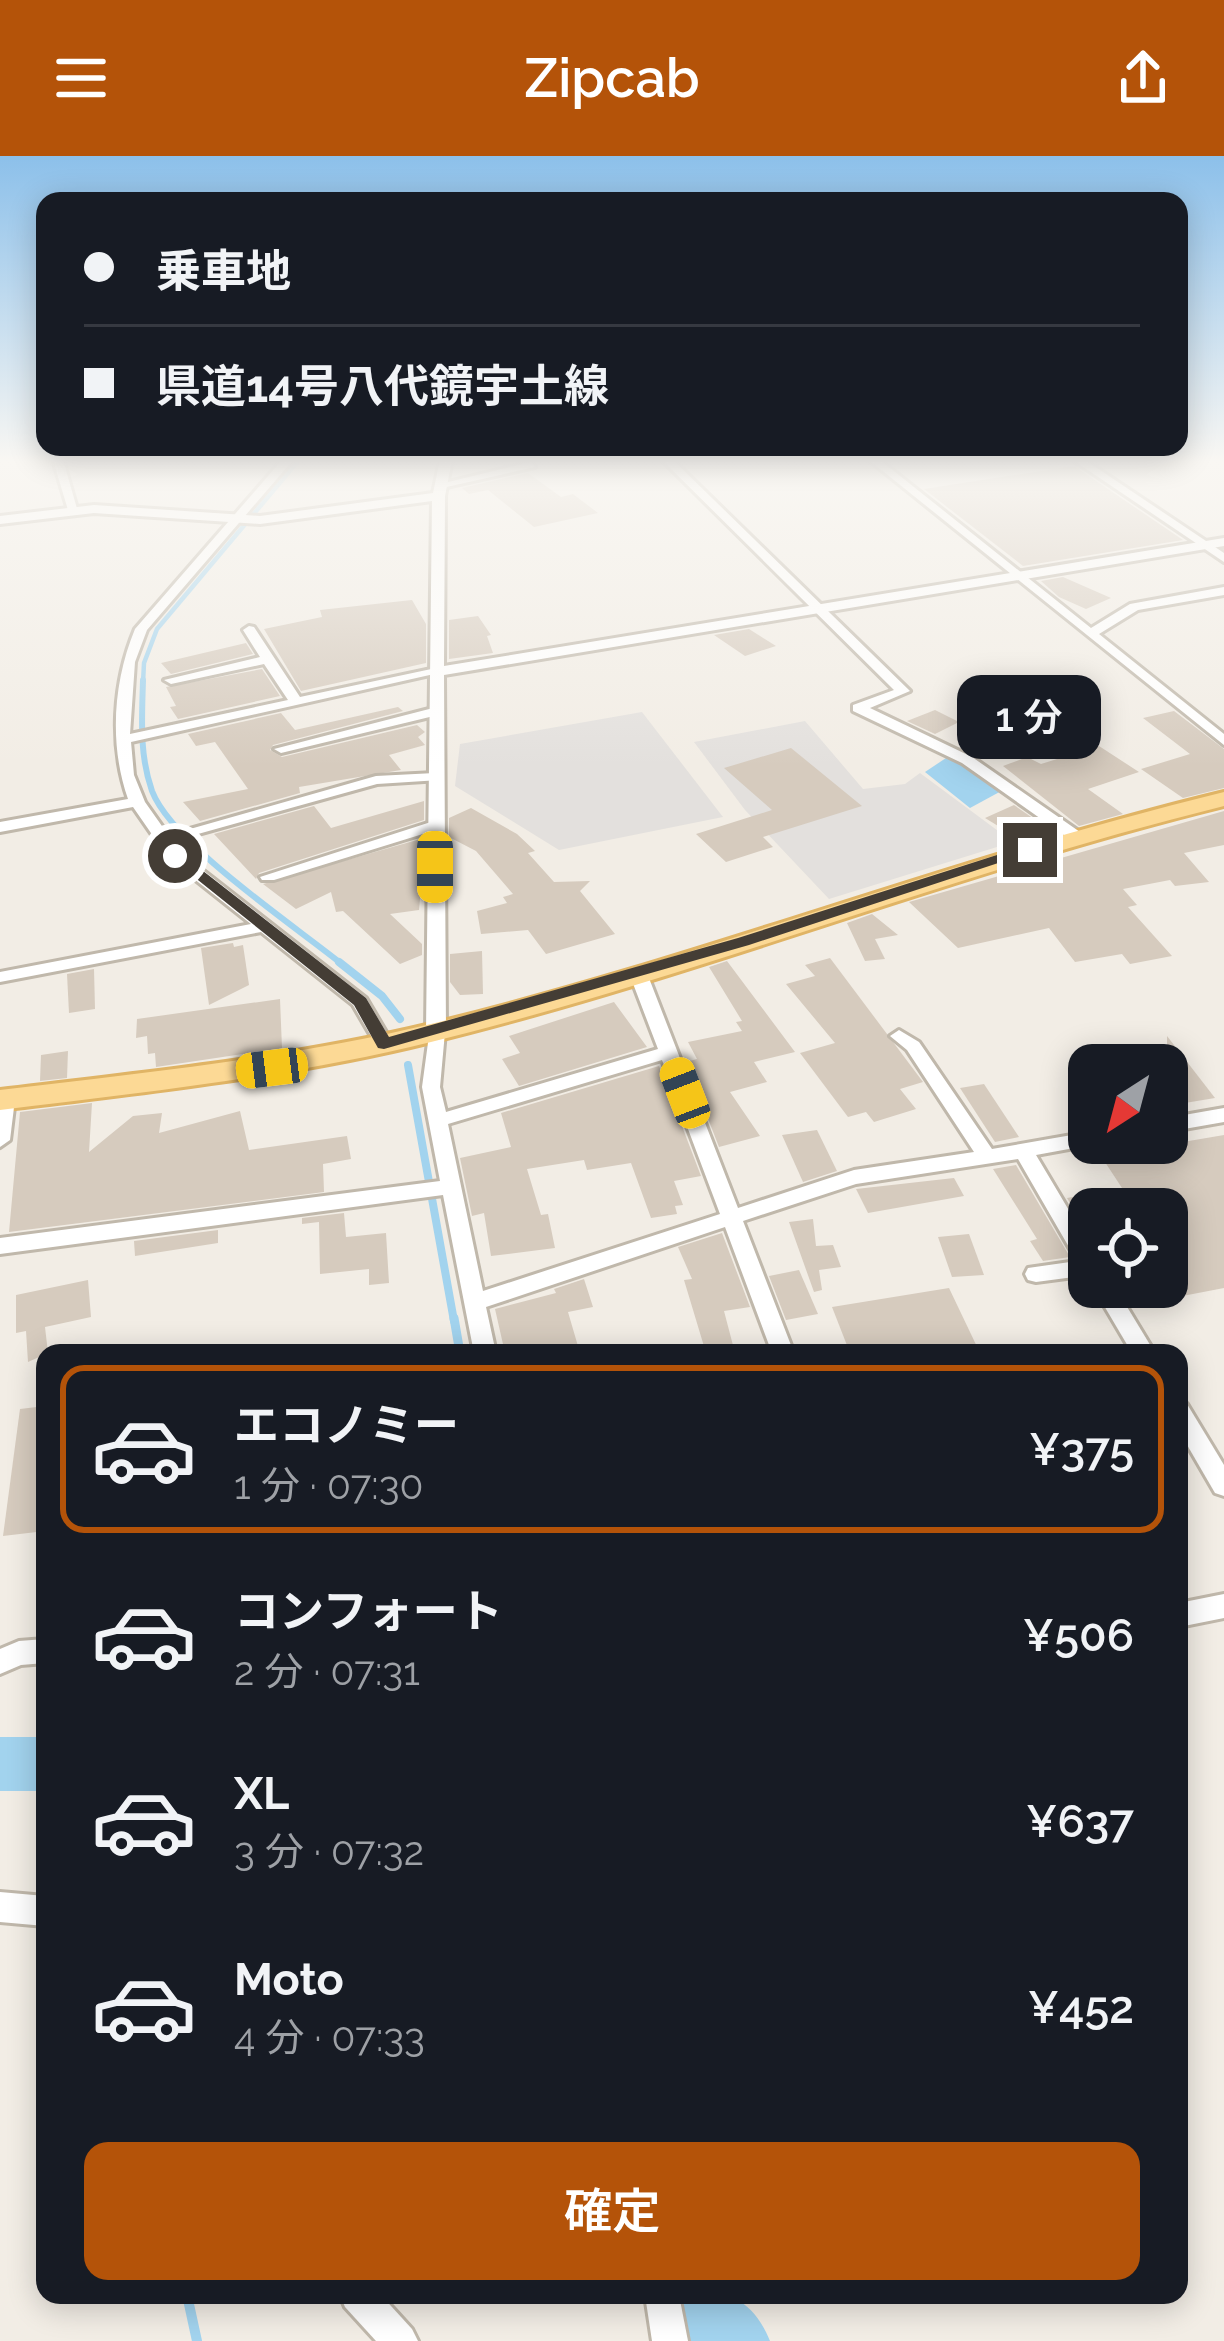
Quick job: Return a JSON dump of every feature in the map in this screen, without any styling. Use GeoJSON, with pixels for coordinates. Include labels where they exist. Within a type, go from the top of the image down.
{"type":"FeatureCollection","features":[{"type":"Feature","properties":{"kind":"main road"},"geometry":{"type":"LineString","coordinates":[[2,1100],[272,1068],[436,1032],[1074,835],[1224,799]]}},
{"type":"Feature","properties":{"kind":"street"},"geometry":{"type":"LineString","coordinates":[[204,562],[141,629],[128,662],[132,737],[128,775],[137,802],[175,856],[360,1002],[384,1044]]}},
{"type":"Feature","properties":{"kind":"street"},"geometry":{"type":"LineString","coordinates":[[438,562],[436,1032],[431,1088],[447,1188],[483,1344]]}},
{"type":"Feature","properties":{"kind":"street"},"geometry":{"type":"LineString","coordinates":[[770,562],[903,691],[858,707],[919,740],[948,749],[1011,787],[1074,835]]}},
{"type":"Feature","properties":{"kind":"street"},"geometry":{"type":"LineString","coordinates":[[1003,562],[1224,741]]}},
{"type":"Feature","properties":{"kind":"street"},"geometry":{"type":"LineString","coordinates":[[132,737],[436,672],[1099,562]]}},
{"type":"Feature","properties":{"kind":"street"},"geometry":{"type":"LineString","coordinates":[[1091,633],[1134,607],[1224,592]]}},
{"type":"Feature","properties":{"kind":"street"},"geometry":{"type":"LineString","coordinates":[[249,630],[296,701]]}},
{"type":"Feature","properties":{"kind":"street"},"geometry":{"type":"LineString","coordinates":[[171,680],[268,659]]}},
{"type":"Feature","properties":{"kind":"street"},"geometry":{"type":"LineString","coordinates":[[281,749],[437,711]]}},
{"type":"Feature","properties":{"kind":"street"},"geometry":{"type":"LineString","coordinates":[[198,829],[376,780],[435,777]]}},
{"type":"Feature","properties":{"kind":"street"},"geometry":{"type":"LineString","coordinates":[[0,827],[137,802]]}},
{"type":"Feature","properties":{"kind":"street"},"geometry":{"type":"LineString","coordinates":[[268,877],[434,826]]}},
{"type":"Feature","properties":{"kind":"street"},"geometry":{"type":"LineString","coordinates":[[0,977],[267,926]]}},
{"type":"Feature","properties":{"kind":"street"},"geometry":{"type":"LineString","coordinates":[[638,973],[780,1344]]}},
{"type":"Feature","properties":{"kind":"street"},"geometry":{"type":"LineString","coordinates":[[899,1036],[913,1046],[987,1157]]}},
{"type":"Feature","properties":{"kind":"street"},"geometry":{"type":"LineString","coordinates":[[437,1121],[669,1052]]}},
{"type":"Feature","properties":{"kind":"street"},"geometry":{"type":"LineString","coordinates":[[0,1139],[2,1100]]}},
{"type":"Feature","properties":{"kind":"street"},"geometry":{"type":"LineString","coordinates":[[1188,1121],[1224,1115]]}},
{"type":"Feature","properties":{"kind":"street"},"geometry":{"type":"LineString","coordinates":[[475,1302],[854,1177],[1068,1143]]}},
{"type":"Feature","properties":{"kind":"street"},"geometry":{"type":"LineString","coordinates":[[1023,1151],[1068,1228]]}},
{"type":"Feature","properties":{"kind":"street"},"geometry":{"type":"LineString","coordinates":[[0,1246],[447,1188]]}},
{"type":"Feature","properties":{"kind":"street"},"geometry":{"type":"LineString","coordinates":[[1036,1274],[1068,1268]]}},
{"type":"Feature","properties":{"kind":"street"},"geometry":{"type":"LineString","coordinates":[[1117,1308],[1139,1344]]}},
{"type":"Feature","properties":{"kind":"street"},"geometry":{"type":"LineString","coordinates":[[1188,1426],[1224,1486]]}},
{"type":"Feature","properties":{"kind":"street"},"geometry":{"type":"LineString","coordinates":[[1188,1613],[1224,1606]]}},
{"type":"Feature","properties":{"kind":"street"},"geometry":{"type":"LineString","coordinates":[[0,1662],[36,1652]]}},
{"type":"Feature","properties":{"kind":"street"},"geometry":{"type":"LineString","coordinates":[[0,1907],[36,1910]]}},
{"type":"Feature","properties":{"kind":"street"},"geometry":{"type":"LineString","coordinates":[[365,2304],[400,2341]]}},
{"type":"Feature","properties":{"kind":"street"},"geometry":{"type":"LineString","coordinates":[[664,2304],[670,2341]]}},
{"type":"Feature","properties":{"kind":"shaded area"},"geometry":{"type":"Polygon","coordinates":[[[642,712],[723,817],[559,850],[455,786],[460,744],[642,712]]]}},
{"type":"Feature","properties":{"kind":"shaded area"},"geometry":{"type":"Polygon","coordinates":[[[805,721],[863,789],[905,784],[920,773],[1013,842],[829,899],[745,810],[694,742],[805,721]]]}},
{"type":"Feature","properties":{"kind":"water"},"geometry":{"type":"Polygon","coordinates":[[[949,756],[1005,789],[970,808],[925,772],[949,756]]]}},
{"type":"Feature","properties":{"kind":"building"},"geometry":{"type":"Polygon","coordinates":[[[1063,577],[1111,598],[1086,609],[1059,597],[1041,581],[1063,577]]]}},
{"type":"Feature","properties":{"kind":"building"},"geometry":{"type":"Polygon","coordinates":[[[412,600],[426,624],[426,663],[301,691],[264,629],[322,617],[320,610],[412,600]]]}},
{"type":"Feature","properties":{"kind":"building"},"geometry":{"type":"Polygon","coordinates":[[[478,616],[491,635],[487,636],[493,653],[449,659],[449,620],[478,616]]]}},
{"type":"Feature","properties":{"kind":"building"},"geometry":{"type":"Polygon","coordinates":[[[749,629],[776,646],[745,656],[714,635],[749,629]]]}},
{"type":"Feature","properties":{"kind":"building"},"geometry":{"type":"Polygon","coordinates":[[[246,643],[253,654],[171,674],[161,663],[246,643]]]}},
{"type":"Feature","properties":{"kind":"building"},"geometry":{"type":"Polygon","coordinates":[[[262,669],[280,696],[178,719],[170,707],[176,706],[166,687],[262,669]]]}},
{"type":"Feature","properties":{"kind":"building"},"geometry":{"type":"Polygon","coordinates":[[[398,707],[403,711],[273,745],[270,750],[282,757],[417,725],[425,732],[418,737],[425,745],[389,755],[401,770],[299,787],[300,793],[200,821],[183,802],[248,789],[215,742],[196,746],[188,734],[281,713],[295,730],[398,707]]]}},
{"type":"Feature","properties":{"kind":"building"},"geometry":{"type":"Polygon","coordinates":[[[935,710],[959,722],[935,734],[907,721],[935,710]]]}},
{"type":"Feature","properties":{"kind":"building"},"geometry":{"type":"Polygon","coordinates":[[[1174,711],[1224,749],[1224,788],[1183,798],[1141,769],[1190,754],[1143,718],[1174,711]]]}},
{"type":"Feature","properties":{"kind":"building"},"geometry":{"type":"Polygon","coordinates":[[[1099,746],[1139,772],[1088,789],[1123,814],[1079,826],[1003,766],[1027,757],[1041,764],[1099,746]]]}},
{"type":"Feature","properties":{"kind":"building"},"geometry":{"type":"Polygon","coordinates":[[[791,748],[862,806],[763,837],[773,847],[726,862],[696,834],[772,810],[724,768],[791,748]]]}},
{"type":"Feature","properties":{"kind":"building"},"geometry":{"type":"Polygon","coordinates":[[[424,801],[424,820],[259,873],[256,879],[214,834],[314,806],[331,828],[424,801]]]}},
{"type":"Feature","properties":{"kind":"building"},"geometry":{"type":"Polygon","coordinates":[[[1014,805],[1040,823],[1013,835],[985,818],[1014,805]]]}},
{"type":"Feature","properties":{"kind":"building"},"geometry":{"type":"Polygon","coordinates":[[[471,808],[517,834],[535,851],[528,853],[554,882],[590,881],[580,891],[615,934],[546,954],[528,930],[481,934],[477,911],[507,903],[503,897],[513,894],[476,851],[449,837],[449,818],[471,808]]]}},
{"type":"Feature","properties":{"kind":"building"},"geometry":{"type":"Polygon","coordinates":[[[1224,811],[1224,845],[1184,853],[1209,882],[1175,886],[1170,880],[1123,889],[1137,905],[1128,907],[1172,956],[1130,964],[1122,954],[1075,962],[1049,928],[958,948],[909,902],[1224,811]]]}},
{"type":"Feature","properties":{"kind":"building"},"geometry":{"type":"Polygon","coordinates":[[[424,838],[419,845],[424,852],[419,910],[390,914],[422,944],[422,955],[400,964],[343,911],[336,912],[331,892],[296,909],[263,884],[424,838]]]}},
{"type":"Feature","properties":{"kind":"building"},"geometry":{"type":"Polygon","coordinates":[[[872,914],[898,935],[875,939],[885,959],[865,961],[847,923],[872,914]]]}},
{"type":"Feature","properties":{"kind":"building"},"geometry":{"type":"Polygon","coordinates":[[[233,943],[234,947],[243,945],[249,985],[209,1005],[201,948],[233,943]]]}},
{"type":"Feature","properties":{"kind":"building"},"geometry":{"type":"Polygon","coordinates":[[[482,951],[483,994],[460,995],[450,982],[450,954],[482,951]]]}},
{"type":"Feature","properties":{"kind":"building"},"geometry":{"type":"Polygon","coordinates":[[[830,958],[923,1082],[900,1089],[916,1109],[874,1122],[866,1112],[848,1117],[800,1053],[835,1043],[786,984],[815,976],[805,965],[830,958]]]}},
{"type":"Feature","properties":{"kind":"building"},"geometry":{"type":"Polygon","coordinates":[[[727,961],[795,1052],[754,1062],[767,1082],[730,1092],[760,1136],[719,1147],[686,1062],[697,1059],[688,1042],[742,1031],[736,1022],[742,1021],[709,967],[727,961]]]}},
{"type":"Feature","properties":{"kind":"building"},"geometry":{"type":"Polygon","coordinates":[[[94,969],[95,1009],[69,1013],[67,974],[94,969]]]}},
{"type":"Feature","properties":{"kind":"building"},"geometry":{"type":"Polygon","coordinates":[[[280,999],[282,1048],[156,1067],[155,1053],[148,1054],[147,1036],[136,1038],[137,1019],[280,999]]]}},
{"type":"Feature","properties":{"kind":"building"},"geometry":{"type":"Polygon","coordinates":[[[614,1002],[647,1047],[519,1086],[502,1059],[520,1053],[509,1036],[614,1002]]]}},
{"type":"Feature","properties":{"kind":"building"},"geometry":{"type":"Polygon","coordinates":[[[68,1051],[67,1078],[40,1081],[41,1055],[68,1051]]]}},
{"type":"Feature","properties":{"kind":"building"},"geometry":{"type":"Polygon","coordinates":[[[1188,1063],[1215,1098],[1188,1102],[1188,1063]]]}},
{"type":"Feature","properties":{"kind":"building"},"geometry":{"type":"Polygon","coordinates":[[[659,1066],[701,1176],[674,1181],[683,1205],[675,1206],[677,1214],[651,1218],[631,1163],[587,1170],[584,1160],[527,1169],[541,1215],[548,1214],[555,1248],[491,1256],[484,1213],[472,1216],[460,1158],[511,1147],[501,1113],[659,1066]]]}},
{"type":"Feature","properties":{"kind":"building"},"geometry":{"type":"Polygon","coordinates":[[[984,1084],[1019,1137],[995,1142],[960,1088],[984,1084]]]}},
{"type":"Feature","properties":{"kind":"building"},"geometry":{"type":"Polygon","coordinates":[[[92,1103],[89,1152],[133,1116],[162,1113],[159,1133],[240,1111],[249,1150],[347,1136],[351,1159],[323,1164],[324,1192],[9,1232],[20,1112],[92,1103]]]}},
{"type":"Feature","properties":{"kind":"building"},"geometry":{"type":"Polygon","coordinates":[[[817,1130],[837,1171],[803,1182],[782,1135],[817,1130]]]}},
{"type":"Feature","properties":{"kind":"building"},"geometry":{"type":"Polygon","coordinates":[[[1224,1135],[1224,1288],[1188,1295],[1188,1188],[1122,1188],[1106,1164],[1188,1164],[1188,1141],[1224,1135]]]}},
{"type":"Feature","properties":{"kind":"building"},"geometry":{"type":"Polygon","coordinates":[[[1016,1165],[1068,1257],[1043,1261],[1030,1241],[1037,1239],[993,1169],[1016,1165]]]}},
{"type":"Feature","properties":{"kind":"building"},"geometry":{"type":"Polygon","coordinates":[[[954,1178],[964,1196],[868,1213],[856,1189],[954,1178]]]}},
{"type":"Feature","properties":{"kind":"building"},"geometry":{"type":"Polygon","coordinates":[[[344,1213],[346,1237],[386,1233],[389,1283],[369,1285],[369,1269],[320,1274],[319,1222],[302,1224],[302,1218],[344,1213]]]}},
{"type":"Feature","properties":{"kind":"building"},"geometry":{"type":"Polygon","coordinates":[[[813,1219],[816,1246],[833,1245],[841,1267],[819,1270],[822,1290],[814,1292],[789,1222],[813,1219]]]}},
{"type":"Feature","properties":{"kind":"building"},"geometry":{"type":"Polygon","coordinates":[[[218,1230],[218,1243],[135,1256],[134,1241],[218,1230]]]}},
{"type":"Feature","properties":{"kind":"building"},"geometry":{"type":"Polygon","coordinates":[[[722,1233],[750,1307],[724,1311],[733,1344],[703,1344],[684,1280],[692,1279],[678,1247],[722,1233]]]}},
{"type":"Feature","properties":{"kind":"building"},"geometry":{"type":"Polygon","coordinates":[[[969,1234],[984,1275],[952,1277],[938,1237],[969,1234]]]}},
{"type":"Feature","properties":{"kind":"building"},"geometry":{"type":"Polygon","coordinates":[[[799,1270],[818,1314],[786,1320],[769,1276],[799,1270]]]}},
{"type":"Feature","properties":{"kind":"building"},"geometry":{"type":"Polygon","coordinates":[[[584,1279],[593,1307],[568,1312],[577,1344],[503,1344],[495,1309],[556,1293],[554,1289],[584,1279]]]}},
{"type":"Feature","properties":{"kind":"building"},"geometry":{"type":"Polygon","coordinates":[[[88,1280],[91,1317],[45,1327],[47,1344],[36,1344],[36,1358],[28,1362],[26,1331],[16,1333],[16,1295],[88,1280]]]}},
{"type":"Feature","properties":{"kind":"building"},"geometry":{"type":"Polygon","coordinates":[[[949,1288],[976,1344],[846,1344],[832,1307],[949,1288]]]}},
{"type":"Feature","properties":{"kind":"building"},"geometry":{"type":"Polygon","coordinates":[[[36,1407],[36,1532],[3,1536],[20,1409],[36,1407]]]}},
{"type":"Feature","properties":{"kind":"waterway"},"geometry":{"type":"LineString","coordinates":[[143,683],[144,663],[157,629],[213,562]]}},
{"type":"Feature","properties":{"kind":"waterway"},"geometry":{"type":"LineString","coordinates":[[143,680],[145,763],[164,812],[209,859],[343,965]]}},
{"type":"Feature","properties":{"kind":"waterway"},"geometry":{"type":"LineString","coordinates":[[339,962],[382,996],[400,1019]]}},
{"type":"Feature","properties":{"kind":"waterway"},"geometry":{"type":"LineString","coordinates":[[408,1065],[454,1321]]}},
{"type":"Feature","properties":{"kind":"waterway"},"geometry":{"type":"LineString","coordinates":[[454,1318],[458,1344]]}},
{"type":"Feature","properties":{"kind":"waterway"},"geometry":{"type":"LineString","coordinates":[[0,1764],[36,1764]]}},
{"type":"Feature","properties":{"kind":"waterway"},"geometry":{"type":"LineString","coordinates":[[189,2304],[197,2341]]}},
{"type":"Feature","properties":{"kind":"waterway"},"geometry":{"type":"LineString","coordinates":[[692,2304],[735,2341]]}},
{"type":"Feature","properties":{"kind":"route"},"geometry":{"type":"LineString","coordinates":[[175,856],[360,1002],[384,1044],[744,942],[1030,850]]}}]}
